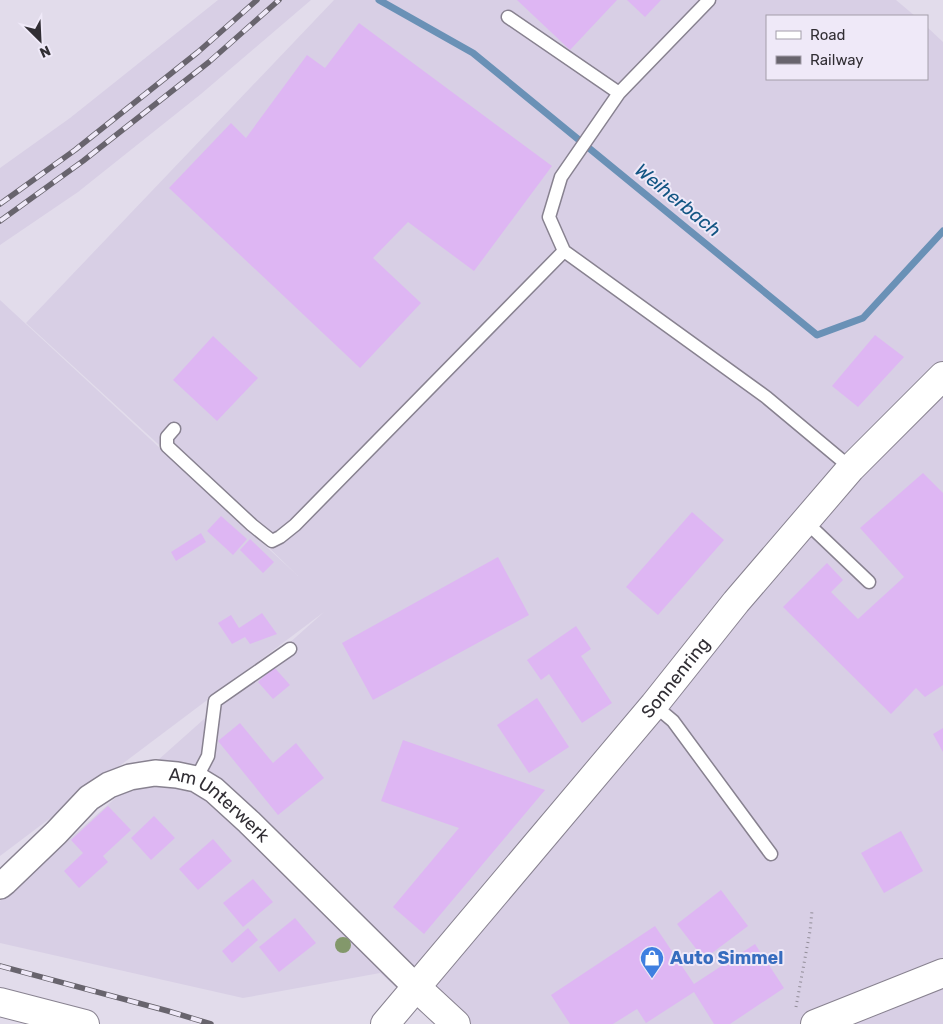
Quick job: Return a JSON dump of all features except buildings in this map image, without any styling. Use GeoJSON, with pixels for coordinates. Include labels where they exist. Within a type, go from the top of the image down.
{"type":"FeatureCollection","features":[{"type":"Feature","properties":{"kind":"street","name":"Sonnenring"},"geometry":{"type":"LineString","coordinates":[[385,1024],[654,705],[736,602],[805,521],[851,468],[943,376]]}},
{"type":"Feature","properties":{"kind":"street","name":"Am Unterwerk"},"geometry":{"type":"LineString","coordinates":[[0,886],[90,798],[109,785],[130,777],[155,773],[196,779],[214,790],[249,822],[416,987]]}},
{"type":"Feature","properties":{"kind":"street"},"geometry":{"type":"LineString","coordinates":[[805,1019],[943,973]]}},
{"type":"Feature","properties":{"kind":"street"},"geometry":{"type":"LineString","coordinates":[[416,987],[456,1024]]}},
{"type":"Feature","properties":{"kind":"street"},"geometry":{"type":"LineString","coordinates":[[0,1002],[86,1024]]}},
{"type":"Feature","properties":{"kind":"lane"},"geometry":{"type":"LineString","coordinates":[[709,0],[619,93],[561,177],[549,217],[564,251],[766,397],[851,468]]}},
{"type":"Feature","properties":{"kind":"lane"},"geometry":{"type":"LineString","coordinates":[[508,17],[619,93]]}},
{"type":"Feature","properties":{"kind":"lane"},"geometry":{"type":"LineString","coordinates":[[174,429],[167,437],[168,446],[252,525],[272,541],[295,525],[564,251]]}},
{"type":"Feature","properties":{"kind":"lane"},"geometry":{"type":"LineString","coordinates":[[805,521],[869,582]]}},
{"type":"Feature","properties":{"kind":"lane"},"geometry":{"type":"LineString","coordinates":[[196,779],[208,756],[215,701],[290,649]]}},
{"type":"Feature","properties":{"kind":"lane"},"geometry":{"type":"LineString","coordinates":[[654,705],[673,721],[771,854]]}},
{"type":"Feature","properties":{"kind":"path"},"geometry":{"type":"LineString","coordinates":[[805,1019],[812,911]]}},
{"type":"Feature","properties":{"kind":"shaded area"},"geometry":{"type":"Polygon","coordinates":[[[218,0],[311,0],[201,94],[78,192],[0,245],[0,168],[70,118],[218,0]]]}},
{"type":"Feature","properties":{"kind":"shaded area"},"geometry":{"type":"Polygon","coordinates":[[[334,0],[896,0],[914,15],[766,15],[766,80],[928,80],[928,28],[943,42],[943,1024],[438,1024],[380,973],[243,998],[0,943],[0,901],[324,612],[0,856],[0,300],[298,576],[229,509],[26,323],[334,0]]]}},
{"type":"Feature","properties":{"kind":"waterway","name":"Weiherbach"},"geometry":{"type":"LineString","coordinates":[[379,0],[473,53],[817,335],[863,318],[943,231]]}},
{"type":"Feature","properties":{"kind":"railway"},"geometry":{"type":"LineString","coordinates":[[0,204],[75,150],[198,52],[257,0]]}},
{"type":"Feature","properties":{"kind":"railway"},"geometry":{"type":"LineString","coordinates":[[0,221],[83,161],[209,62],[279,0]]}},
{"type":"Feature","properties":{"kind":"railway"},"geometry":{"type":"LineString","coordinates":[[0,966],[211,1024]]}},
{"type":"Feature","properties":{"kind":"place","name":"Auto Simmel"},"geometry":{"type":"Point","coordinates":[652,979]}}]}
